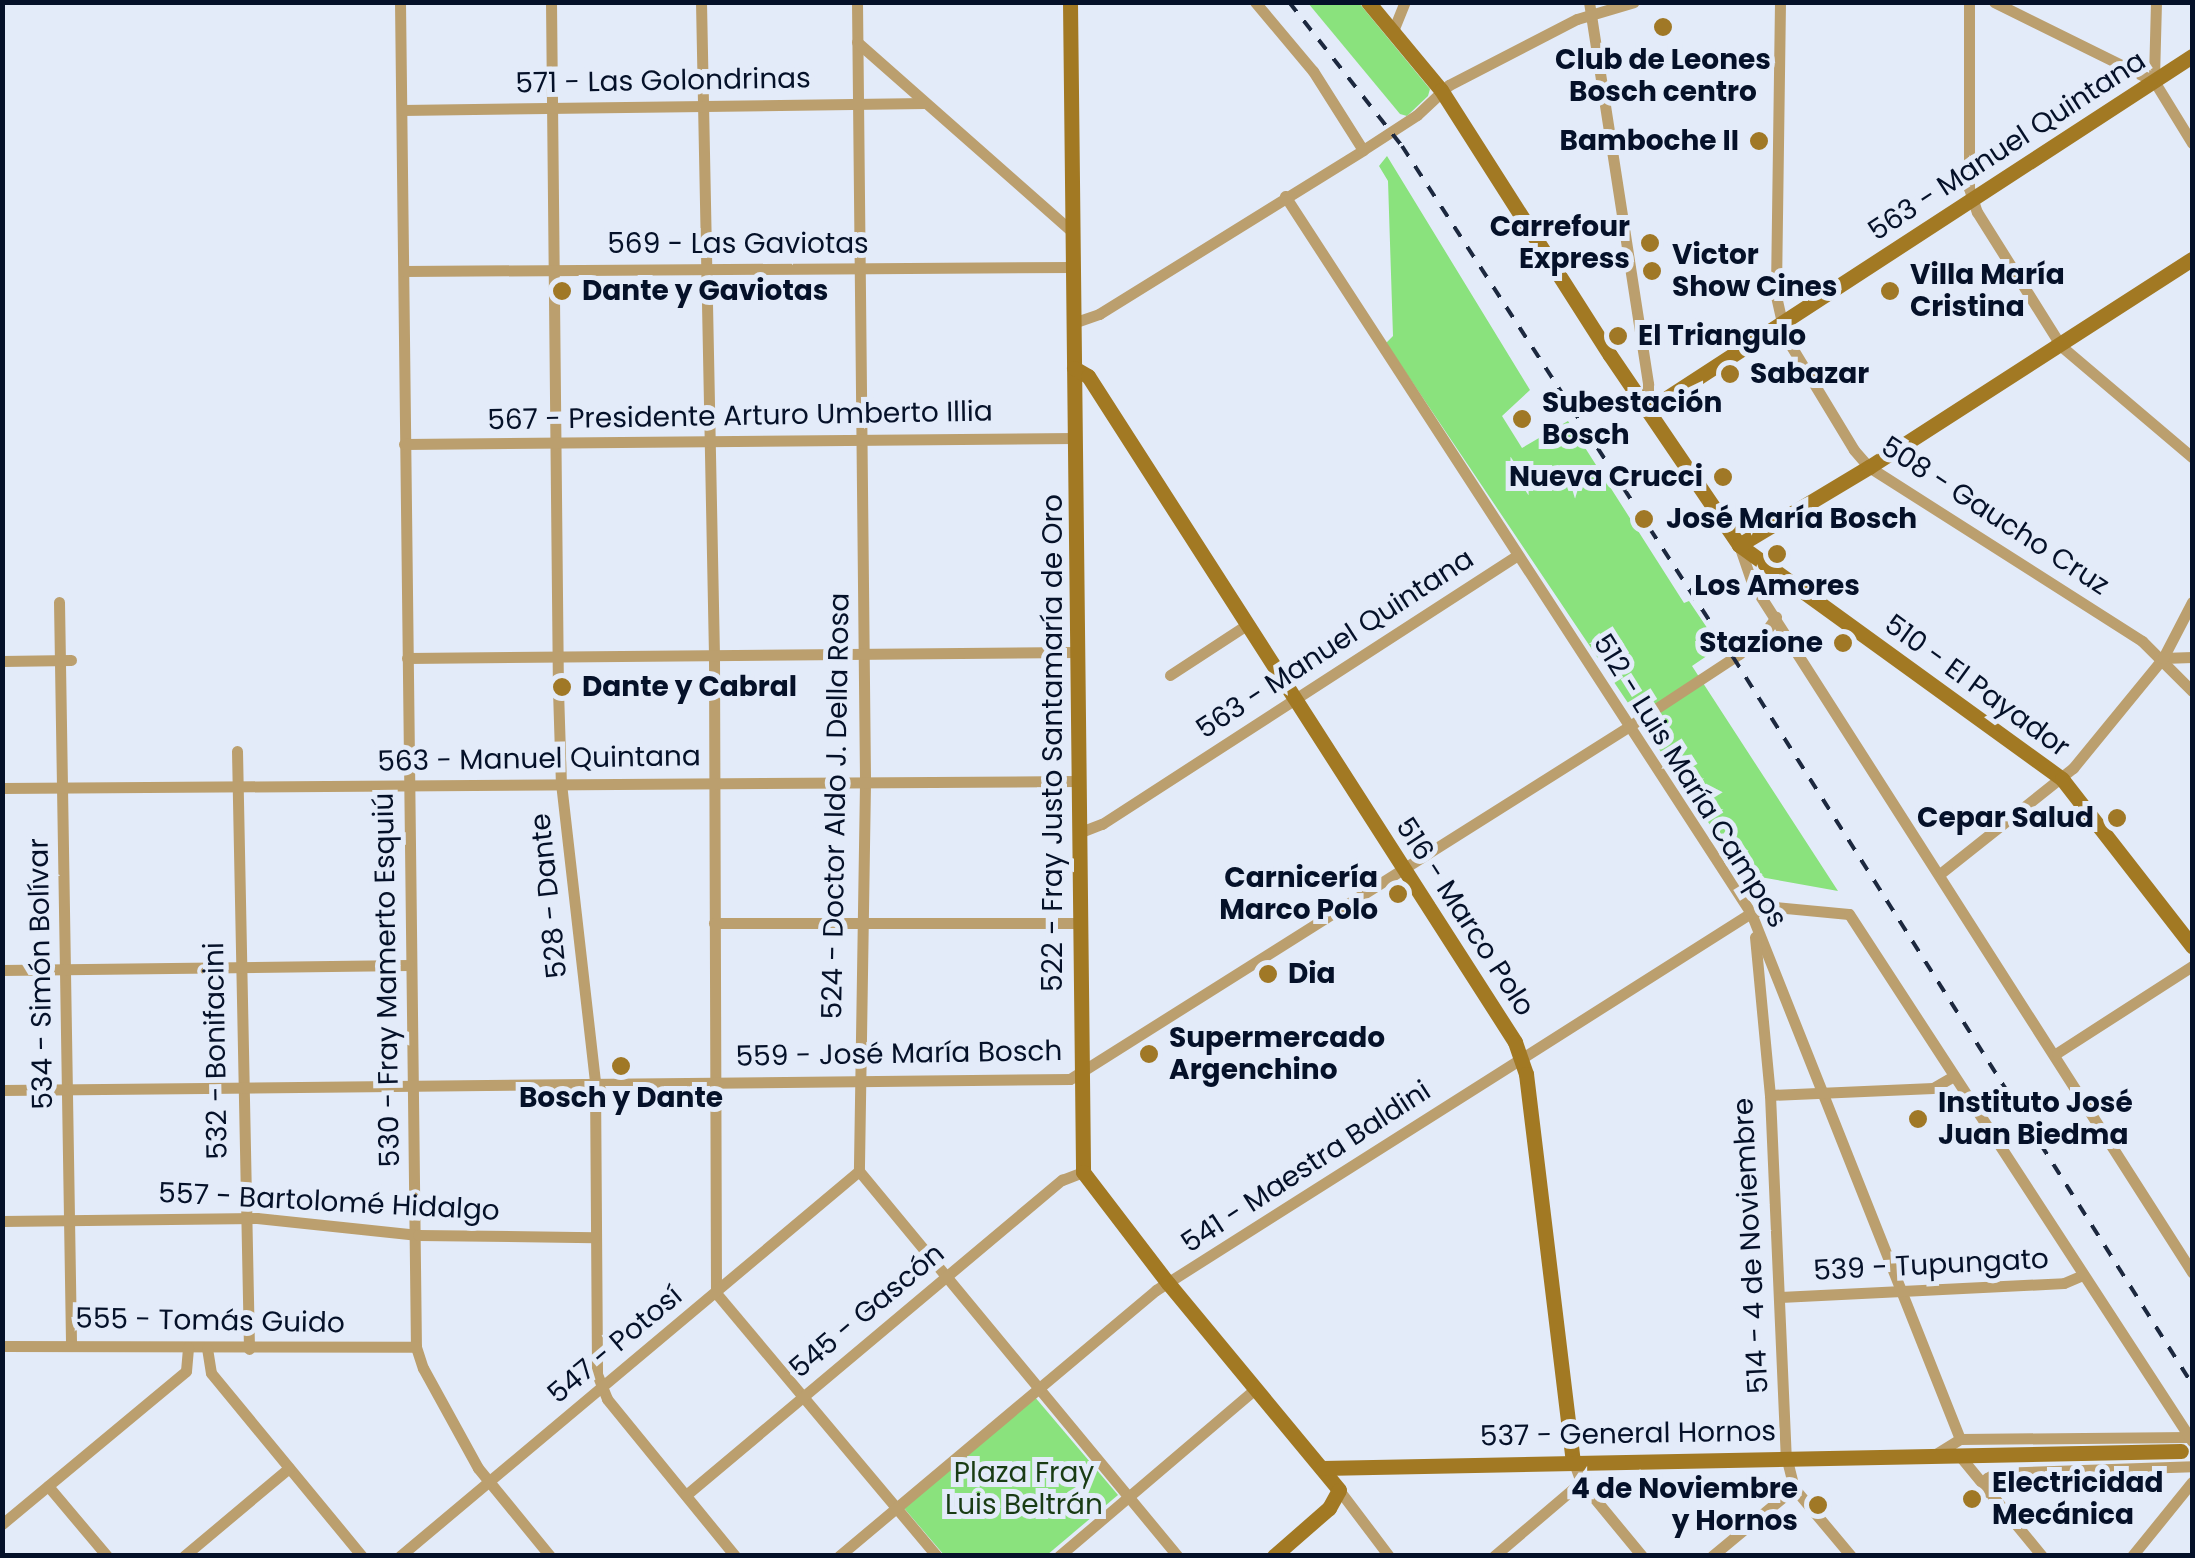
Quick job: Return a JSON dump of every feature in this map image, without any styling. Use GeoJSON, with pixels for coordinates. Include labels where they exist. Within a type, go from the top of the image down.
{"type":"FeatureCollection","features":[{"type":"Feature","properties":{"kind":"street","name":"530 - Fray Mamerto Esquiú"},"geometry":{"type":"LineString","coordinates":[[400,2],[409,965],[418,1235],[416,1347],[422,1368],[489,1483],[550,1556]]}},
{"type":"Feature","properties":{"kind":"street","name":"528 - Dante"},"geometry":{"type":"LineString","coordinates":[[551,2],[561,784],[595,1081],[594,1237],[601,1389]]}},
{"type":"Feature","properties":{"kind":"street"},"geometry":{"type":"LineString","coordinates":[[701,2],[700,104],[708,269],[714,656],[716,1293],[937,1556]]}},
{"type":"Feature","properties":{"kind":"street","name":"524 - Doctor Aldo J. Della Rosa"},"geometry":{"type":"LineString","coordinates":[[857,2],[865,783],[857,1080],[859,1171]]}},
{"type":"Feature","properties":{"kind":"street","name":"522 - Fray Justo Santamaría de Oro"},"geometry":{"type":"LineString","coordinates":[[1070,2],[1083,1172]]}},
{"type":"Feature","properties":{"kind":"street"},"geometry":{"type":"LineString","coordinates":[[1255,2],[1313,71],[1363,150]]}},
{"type":"Feature","properties":{"kind":"street"},"geometry":{"type":"LineString","coordinates":[[1368,2],[1441,90],[1739,545],[1746,571],[2057,1053],[2192,1272]]}},
{"type":"Feature","properties":{"kind":"street"},"geometry":{"type":"LineString","coordinates":[[1393,31],[1405,2]]}},
{"type":"Feature","properties":{"kind":"street"},"geometry":{"type":"LineString","coordinates":[[1073,323],[1100,314],[1363,150],[1417,114],[1441,90],[1590,8],[1634,2]]}},
{"type":"Feature","properties":{"kind":"street"},"geometry":{"type":"LineString","coordinates":[[1780,2],[1780,323]]}},
{"type":"Feature","properties":{"kind":"street"},"geometry":{"type":"LineString","coordinates":[[1969,2],[1971,199],[2061,346],[2192,456]]}},
{"type":"Feature","properties":{"kind":"street"},"geometry":{"type":"LineString","coordinates":[[1994,2],[2154,81],[2192,143]]}},
{"type":"Feature","properties":{"kind":"street"},"geometry":{"type":"LineString","coordinates":[[2154,81],[2156,2]]}},
{"type":"Feature","properties":{"kind":"street"},"geometry":{"type":"LineString","coordinates":[[1590,8],[1648,384],[1648,410]]}},
{"type":"Feature","properties":{"kind":"street"},"geometry":{"type":"LineString","coordinates":[[856,42],[1070,230]]}},
{"type":"Feature","properties":{"kind":"street","name":"563 - Manuel Quintana"},"geometry":{"type":"LineString","coordinates":[[1648,410],[2192,56]]}},
{"type":"Feature","properties":{"kind":"street","name":"571 - Las Golondrinas"},"geometry":{"type":"LineString","coordinates":[[402,110],[925,103]]}},
{"type":"Feature","properties":{"kind":"street","name":"512 - Luis María Campos"},"geometry":{"type":"LineString","coordinates":[[1285,196],[1750,913],[1960,1447],[1988,1492],[2042,1556]]}},
{"type":"Feature","properties":{"kind":"street"},"geometry":{"type":"LineString","coordinates":[[1739,545],[1869,468],[2192,259]]}},
{"type":"Feature","properties":{"kind":"street","name":"569 - Las Gaviotas"},"geometry":{"type":"LineString","coordinates":[[404,271],[1072,267]]}},
{"type":"Feature","properties":{"kind":"street","name":"508 - Gaucho Cruz"},"geometry":{"type":"LineString","coordinates":[[1780,323],[1854,450],[1869,468],[2164,658],[2192,691]]}},
{"type":"Feature","properties":{"kind":"street","name":"516 - Marco Polo"},"geometry":{"type":"LineString","coordinates":[[1074,368],[1088,376],[1522,1058],[1572,1460],[1581,1482],[1642,1556]]}},
{"type":"Feature","properties":{"kind":"street","name":"567 - Presidente Arturo Umberto Illia"},"geometry":{"type":"LineString","coordinates":[[404,444],[1075,438]]}},
{"type":"Feature","properties":{"kind":"street","name":"510 - El Payador"},"geometry":{"type":"LineString","coordinates":[[1739,545],[2062,779],[2192,946]]}},
{"type":"Feature","properties":{"kind":"street","name":"563 - Manuel Quintana"},"geometry":{"type":"LineString","coordinates":[[1078,833],[1102,824],[1517,556]]}},
{"type":"Feature","properties":{"kind":"street","name":"534 - Simón Bolívar"},"geometry":{"type":"LineString","coordinates":[[59,602],[65,660],[71,1344]]}},
{"type":"Feature","properties":{"kind":"street"},"geometry":{"type":"LineString","coordinates":[[1941,873],[2062,779],[2164,658],[2192,602]]}},
{"type":"Feature","properties":{"kind":"street","name":"559 - José María Bosch"},"geometry":{"type":"LineString","coordinates":[[2,1090],[1081,1076],[1740,654],[1764,634],[1776,617]]}},
{"type":"Feature","properties":{"kind":"street"},"geometry":{"type":"LineString","coordinates":[[1170,675],[1248,624]]}},
{"type":"Feature","properties":{"kind":"street"},"geometry":{"type":"LineString","coordinates":[[407,658],[1076,652]]}},
{"type":"Feature","properties":{"kind":"street"},"geometry":{"type":"LineString","coordinates":[[2164,658],[2192,656]]}},
{"type":"Feature","properties":{"kind":"street"},"geometry":{"type":"LineString","coordinates":[[2,661],[65,660]]}},
{"type":"Feature","properties":{"kind":"street","name":"532 - Bonifacini"},"geometry":{"type":"LineString","coordinates":[[236,751],[249,1349]]}},
{"type":"Feature","properties":{"kind":"street","name":"563 - Manuel Quintana"},"geometry":{"type":"LineString","coordinates":[[2,788],[1077,781]]}},
{"type":"Feature","properties":{"kind":"street","name":"541 - Maestra Baldini"},"geometry":{"type":"LineString","coordinates":[[839,1556],[1168,1283],[1750,913],[1775,908],[1845,910],[1954,1076]]}},
{"type":"Feature","properties":{"kind":"street","name":"514 - 4 de Noviembre"},"geometry":{"type":"LineString","coordinates":[[1750,913],[1760,960],[1770,1095],[1786,1456],[1794,1488],[1851,1556]]}},
{"type":"Feature","properties":{"kind":"street"},"geometry":{"type":"LineString","coordinates":[[714,923],[1078,923]]}},
{"type":"Feature","properties":{"kind":"street"},"geometry":{"type":"LineString","coordinates":[[2,970],[409,965]]}},
{"type":"Feature","properties":{"kind":"street"},"geometry":{"type":"LineString","coordinates":[[2057,1053],[2192,966]]}},
{"type":"Feature","properties":{"kind":"street"},"geometry":{"type":"LineString","coordinates":[[1770,1095],[1934,1088],[1954,1076],[2188,1443]]}},
{"type":"Feature","properties":{"kind":"street"},"geometry":{"type":"LineString","coordinates":[[859,1171],[1177,1556]]}},
{"type":"Feature","properties":{"kind":"street","name":"547 - Potosí"},"geometry":{"type":"LineString","coordinates":[[400,1556],[859,1171]]}},
{"type":"Feature","properties":{"kind":"street"},"geometry":{"type":"LineString","coordinates":[[1083,1172],[1389,1556]]}},
{"type":"Feature","properties":{"kind":"street","name":"545 - Gascón"},"geometry":{"type":"LineString","coordinates":[[686,1495],[1062,1180],[1083,1172]]}},
{"type":"Feature","properties":{"kind":"street","name":"557 - Bartolomé Hidalgo"},"geometry":{"type":"LineString","coordinates":[[2,1221],[244,1218],[418,1235],[594,1237]]}},
{"type":"Feature","properties":{"kind":"street","name":"539 - Tupungato"},"geometry":{"type":"LineString","coordinates":[[1780,1297],[2064,1283],[2083,1274]]}},
{"type":"Feature","properties":{"kind":"street","name":"555 - Tomás Guido"},"geometry":{"type":"LineString","coordinates":[[2,1346],[416,1347]]}},
{"type":"Feature","properties":{"kind":"street"},"geometry":{"type":"LineString","coordinates":[[2,1524],[186,1372],[188,1348]]}},
{"type":"Feature","properties":{"kind":"street"},"geometry":{"type":"LineString","coordinates":[[207,1348],[211,1373],[362,1556]]}},
{"type":"Feature","properties":{"kind":"street"},"geometry":{"type":"LineString","coordinates":[[601,1389],[735,1556]]}},
{"type":"Feature","properties":{"kind":"street"},"geometry":{"type":"LineString","coordinates":[[1059,1556],[1255,1389]]}},
{"type":"Feature","properties":{"kind":"street","name":"537 - General Hornos"},"geometry":{"type":"LineString","coordinates":[[1322,1468],[1936,1454],[1960,1447],[2188,1443]]}},
{"type":"Feature","properties":{"kind":"street","name":"537 - General Hornos"},"geometry":{"type":"LineString","coordinates":[[1960,1447],[2068,1454],[2188,1443]]}},
{"type":"Feature","properties":{"kind":"street"},"geometry":{"type":"LineString","coordinates":[[1988,1492],[1987,1478],[1996,1473],[2192,1466]]}},
{"type":"Feature","properties":{"kind":"street"},"geometry":{"type":"LineString","coordinates":[[184,1556],[289,1468]]}},
{"type":"Feature","properties":{"kind":"street"},"geometry":{"type":"LineString","coordinates":[[1494,1556],[1581,1482]]}},
{"type":"Feature","properties":{"kind":"street"},"geometry":{"type":"LineString","coordinates":[[2132,1556],[2192,1482]]}},
{"type":"Feature","properties":{"kind":"street"},"geometry":{"type":"LineString","coordinates":[[48,1486],[107,1556]]}},
{"type":"Feature","properties":{"kind":"street"},"geometry":{"type":"LineString","coordinates":[[1712,1556],[1794,1488]]}},
{"type":"Feature","properties":{"kind":"street"},"geometry":{"type":"LineString","coordinates":[[1274,1556],[1328,1508],[1339,1490]]}},
{"type":"Feature","properties":{"kind":"green space"},"geometry":{"type":"Polygon","coordinates":[[[1308,3],[1359,3],[1430,89],[1428,96],[1407,116],[1400,114],[1308,3]]]}},
{"type":"Feature","properties":{"kind":"green space"},"geometry":{"type":"Polygon","coordinates":[[[1387,156],[1530,390],[1502,416],[1522,448],[1568,421],[1684,603],[1689,601],[1720,647],[1692,666],[1838,891],[1743,874],[1386,343],[1393,336],[1388,181],[1379,166],[1387,156]]]}},
{"type":"Feature","properties":{"kind":"green space","name":"Plaza Fray Luis Beltrán"},"geometry":{"type":"Polygon","coordinates":[[[1034,1396],[1118,1495],[1047,1555],[944,1555],[903,1507],[1034,1396]]]}},
{"type":"Feature","properties":{"kind":"railway"},"geometry":{"type":"LineString","coordinates":[[1289,2],[1402,146],[1733,657],[2192,1384]]}},
{"type":"Feature","properties":{"kind":"place","name":"Club de Leones Bosch centro"},"geometry":{"type":"Point","coordinates":[1663,27]}},
{"type":"Feature","properties":{"kind":"place","name":"Bamboche II"},"geometry":{"type":"Point","coordinates":[1759,141]}},
{"type":"Feature","properties":{"kind":"place","name":"Carrefour Express"},"geometry":{"type":"Point","coordinates":[1650,243]}},
{"type":"Feature","properties":{"kind":"place","name":"Victor Show Cines"},"geometry":{"type":"Point","coordinates":[1652,271]}},
{"type":"Feature","properties":{"kind":"place","name":"Dante y Gaviotas"},"geometry":{"type":"Point","coordinates":[562,291]}},
{"type":"Feature","properties":{"kind":"place","name":"Villa María Cristina"},"geometry":{"type":"Point","coordinates":[1890,291]}},
{"type":"Feature","properties":{"kind":"place","name":"El Triangulo"},"geometry":{"type":"Point","coordinates":[1618,336]}},
{"type":"Feature","properties":{"kind":"place","name":"Sabazar"},"geometry":{"type":"Point","coordinates":[1730,374]}},
{"type":"Feature","properties":{"kind":"place","name":"Subestación Bosch"},"geometry":{"type":"Point","coordinates":[1522,419]}},
{"type":"Feature","properties":{"kind":"place","name":"Nueva Crucci"},"geometry":{"type":"Point","coordinates":[1723,477]}},
{"type":"Feature","properties":{"kind":"place","name":"José María Bosch"},"geometry":{"type":"Point","coordinates":[1644,519]}},
{"type":"Feature","properties":{"kind":"place","name":"Los Amores"},"geometry":{"type":"Point","coordinates":[1777,554]}},
{"type":"Feature","properties":{"kind":"place","name":"Stazione"},"geometry":{"type":"Point","coordinates":[1843,643]}},
{"type":"Feature","properties":{"kind":"place","name":"Dante y Cabral"},"geometry":{"type":"Point","coordinates":[562,687]}},
{"type":"Feature","properties":{"kind":"place","name":"Cepar Salud"},"geometry":{"type":"Point","coordinates":[2117,818]}},
{"type":"Feature","properties":{"kind":"place","name":"Carnicería Marco Polo"},"geometry":{"type":"Point","coordinates":[1398,894]}},
{"type":"Feature","properties":{"kind":"place","name":"Dia"},"geometry":{"type":"Point","coordinates":[1268,974]}},
{"type":"Feature","properties":{"kind":"place","name":"Supermercado Argenchino"},"geometry":{"type":"Point","coordinates":[1149,1054]}},
{"type":"Feature","properties":{"kind":"place","name":"Bosch y Dante"},"geometry":{"type":"Point","coordinates":[621,1066]}},
{"type":"Feature","properties":{"kind":"place","name":"Instituto José Juan Biedma"},"geometry":{"type":"Point","coordinates":[1918,1119]}},
{"type":"Feature","properties":{"kind":"place","name":"Electricidad Mecánica"},"geometry":{"type":"Point","coordinates":[1972,1499]}},
{"type":"Feature","properties":{"kind":"place","name":"4 de Noviembre y Hornos"},"geometry":{"type":"Point","coordinates":[1818,1505]}}]}
